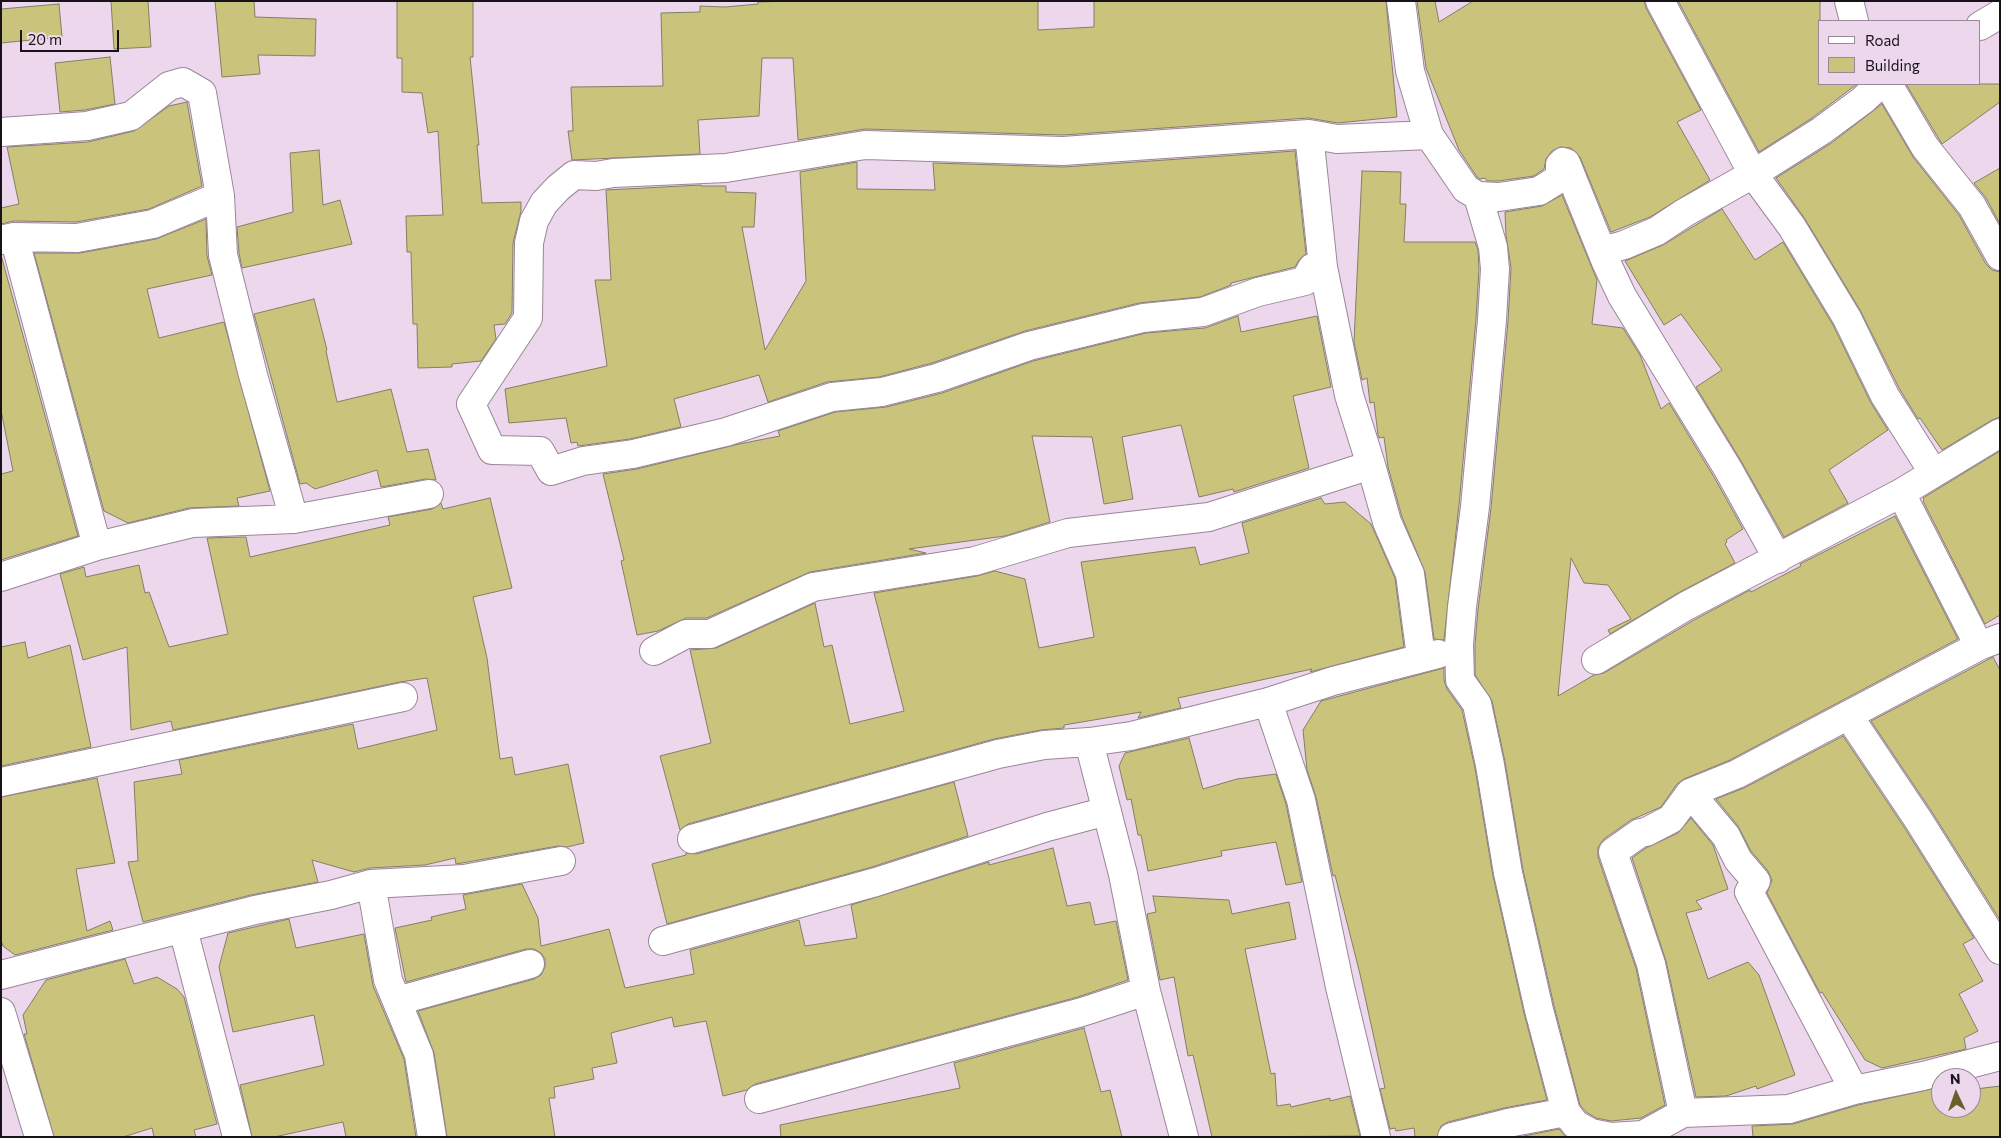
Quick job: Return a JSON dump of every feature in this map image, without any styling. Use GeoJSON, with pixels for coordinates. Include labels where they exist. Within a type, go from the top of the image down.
{"type":"FeatureCollection","features":[{"type":"Feature","properties":{"kind":"street"},"geometry":{"type":"LineString","coordinates":[[1401,1],[1410,71],[1429,135],[1466,189],[1478,196],[1499,197],[1539,191],[1560,178],[1560,165],[1565,162],[1622,296],[1728,470],[1778,559]]}},
{"type":"Feature","properties":{"kind":"street"},"geometry":{"type":"LineString","coordinates":[[1660,1],[1753,174],[1792,227],[1847,318],[1885,396],[1933,472]]}},
{"type":"Feature","properties":{"kind":"street"},"geometry":{"type":"LineString","coordinates":[[1849,1],[1854,20]]}},
{"type":"Feature","properties":{"kind":"street"},"geometry":{"type":"LineString","coordinates":[[1981,25],[2000,14]]}},
{"type":"Feature","properties":{"kind":"street"},"geometry":{"type":"LineString","coordinates":[[1,132],[87,126],[131,116],[169,86],[183,82],[202,93],[220,196],[223,255],[252,375],[294,519]]}},
{"type":"Feature","properties":{"kind":"street"},"geometry":{"type":"LineString","coordinates":[[1602,251],[1624,245],[1657,231],[1684,213],[1753,174],[1821,131],[1863,100],[1879,85]]}},
{"type":"Feature","properties":{"kind":"street"},"geometry":{"type":"LineString","coordinates":[[1889,85],[1925,147],[1972,206],[2000,256]]}},
{"type":"Feature","properties":{"kind":"street"},"geometry":{"type":"LineString","coordinates":[[1323,267],[1312,268],[1305,281],[1258,292],[1203,312],[1143,318],[1029,346],[937,378],[882,392],[832,397],[726,432],[633,454],[583,461],[551,471],[540,451],[492,450],[471,404],[528,318],[529,243],[534,220],[544,203],[574,175],[596,176],[613,173],[726,168],[865,145],[1063,151],[1308,134],[1337,138],[1429,135]]}},
{"type":"Feature","properties":{"kind":"street"},"geometry":{"type":"LineString","coordinates":[[1308,134],[1323,267],[1349,395],[1372,465],[1387,522],[1410,574],[1421,657]]}},
{"type":"Feature","properties":{"kind":"street"},"geometry":{"type":"LineString","coordinates":[[97,546],[8,239],[76,238],[153,224],[220,196]]}},
{"type":"Feature","properties":{"kind":"street"},"geometry":{"type":"LineString","coordinates":[[1478,196],[1493,247],[1495,269],[1476,507],[1462,607],[1459,650],[1460,680],[1477,704],[1512,891],[1539,1010],[1566,1112],[1575,1124],[1591,1133],[1611,1137],[1643,1135],[1683,1113],[1789,1109],[1854,1090],[1923,1076],[2000,1056]]}},
{"type":"Feature","properties":{"kind":"street"},"geometry":{"type":"LineString","coordinates":[[1596,660],[1686,606],[1902,493],[1933,472],[2000,433]]}},
{"type":"Feature","properties":{"kind":"street"},"geometry":{"type":"LineString","coordinates":[[654,651],[686,634],[710,634],[812,587],[975,561],[1068,533],[1209,517],[1372,465]]}},
{"type":"Feature","properties":{"kind":"street"},"geometry":{"type":"LineString","coordinates":[[1683,1113],[1651,964],[1613,852],[1640,833],[1646,832],[1671,819],[1690,793],[1737,774],[1989,642],[1902,493]]}},
{"type":"Feature","properties":{"kind":"street"},"geometry":{"type":"LineString","coordinates":[[1,577],[97,546],[193,523],[294,519],[429,494]]}},
{"type":"Feature","properties":{"kind":"street"},"geometry":{"type":"LineString","coordinates":[[692,839],[998,754],[1044,745],[1089,742],[1131,736],[1268,702],[1333,681],[1421,657],[1459,650]]}},
{"type":"Feature","properties":{"kind":"street"},"geometry":{"type":"LineString","coordinates":[[1,782],[403,697]]}},
{"type":"Feature","properties":{"kind":"street"},"geometry":{"type":"LineString","coordinates":[[1268,702],[1301,800],[1340,987],[1376,1137]]}},
{"type":"Feature","properties":{"kind":"street"},"geometry":{"type":"LineString","coordinates":[[1848,715],[1919,821],[2000,950]]}},
{"type":"Feature","properties":{"kind":"street"},"geometry":{"type":"LineString","coordinates":[[1089,742],[1124,874],[1146,991],[1184,1137]]}},
{"type":"Feature","properties":{"kind":"street"},"geometry":{"type":"LineString","coordinates":[[1690,793],[1726,836],[1738,860],[1756,881],[1749,892],[1854,1090]]}},
{"type":"Feature","properties":{"kind":"street"},"geometry":{"type":"LineString","coordinates":[[663,940],[876,882],[1019,836],[1107,811]]}},
{"type":"Feature","properties":{"kind":"street"},"geometry":{"type":"LineString","coordinates":[[1,975],[255,910],[332,895],[371,884],[464,879],[561,861]]}},
{"type":"Feature","properties":{"kind":"street"},"geometry":{"type":"LineString","coordinates":[[371,884],[388,980],[419,1056],[432,1137]]}},
{"type":"Feature","properties":{"kind":"street"},"geometry":{"type":"LineString","coordinates":[[183,929],[237,1137]]}},
{"type":"Feature","properties":{"kind":"street"},"geometry":{"type":"LineString","coordinates":[[397,1001],[530,964]]}},
{"type":"Feature","properties":{"kind":"street"},"geometry":{"type":"LineString","coordinates":[[758,1100],[1082,1012],[1146,991]]}},
{"type":"Feature","properties":{"kind":"street"},"geometry":{"type":"LineString","coordinates":[[1,1012],[38,1137]]}},
{"type":"Feature","properties":{"kind":"street"},"geometry":{"type":"LineString","coordinates":[[1452,1137],[1508,1123],[1566,1112]]}},
{"type":"Feature","properties":{"kind":"building"},"geometry":{"type":"Polygon","coordinates":[[[111,1],[148,1],[151,47],[114,49],[111,1]]]}},
{"type":"Feature","properties":{"kind":"building"},"geometry":{"type":"Polygon","coordinates":[[[215,1],[254,1],[255,17],[316,19],[315,56],[258,55],[260,74],[222,77],[215,1]]]}},
{"type":"Feature","properties":{"kind":"building"},"geometry":{"type":"Polygon","coordinates":[[[397,1],[473,1],[473,57],[470,57],[479,145],[477,145],[482,203],[521,202],[521,211],[513,243],[512,313],[505,324],[494,325],[496,339],[481,361],[452,364],[452,367],[418,368],[417,324],[413,324],[411,252],[407,252],[406,216],[443,215],[438,131],[428,133],[422,93],[402,92],[402,58],[397,58],[397,1]]]}},
{"type":"Feature","properties":{"kind":"building"},"geometry":{"type":"Polygon","coordinates":[[[1038,1],[1038,30],[1094,27],[1094,1],[1386,1],[1397,117],[1338,123],[1308,118],[1063,135],[865,129],[798,140],[793,58],[762,58],[759,116],[698,120],[700,154],[572,160],[568,131],[573,131],[571,87],[663,86],[661,13],[700,12],[700,6],[725,7],[758,4],[758,2],[1038,1]]]}},
{"type":"Feature","properties":{"kind":"building"},"geometry":{"type":"Polygon","coordinates":[[[1417,1],[1435,1],[1439,22],[1473,1],[1644,1],[1701,110],[1677,122],[1710,180],[1650,217],[1611,232],[1580,157],[1571,148],[1560,147],[1552,151],[1546,159],[1544,169],[1534,176],[1498,181],[1487,181],[1485,178],[1480,179],[1459,150],[1426,68],[1417,1]]]}},
{"type":"Feature","properties":{"kind":"building"},"geometry":{"type":"Polygon","coordinates":[[[1678,1],[1820,1],[1820,20],[1818,20],[1818,85],[1856,85],[1812,118],[1759,152],[1678,1]]]}},
{"type":"Feature","properties":{"kind":"building"},"geometry":{"type":"Polygon","coordinates":[[[59,4],[62,37],[1,43],[1,9],[59,4]]]}},
{"type":"Feature","properties":{"kind":"building"},"geometry":{"type":"Polygon","coordinates":[[[110,57],[115,104],[85,110],[60,112],[55,63],[110,57]]]}},
{"type":"Feature","properties":{"kind":"building"},"geometry":{"type":"Polygon","coordinates":[[[2000,84],[2000,102],[1942,144],[1907,85],[2000,84]]]}},
{"type":"Feature","properties":{"kind":"building"},"geometry":{"type":"Polygon","coordinates":[[[187,102],[202,186],[149,209],[76,222],[14,221],[1,224],[1,208],[19,204],[7,147],[88,142],[134,131],[169,106],[187,102]]]}},
{"type":"Feature","properties":{"kind":"building"},"geometry":{"type":"Polygon","coordinates":[[[1882,104],[1913,157],[1959,215],[1986,264],[1992,270],[2000,272],[2000,417],[1942,450],[1920,418],[1918,419],[1899,388],[1860,310],[1805,219],[1776,178],[1830,144],[1882,104]]]}},
{"type":"Feature","properties":{"kind":"building"},"geometry":{"type":"Polygon","coordinates":[[[319,150],[323,205],[340,200],[352,244],[242,268],[237,227],[293,212],[290,153],[319,150]]]}},
{"type":"Feature","properties":{"kind":"building"},"geometry":{"type":"Polygon","coordinates":[[[1295,151],[1306,254],[1295,267],[1231,283],[1231,285],[1200,297],[1139,303],[1025,331],[932,363],[879,377],[827,382],[768,402],[759,375],[674,399],[681,427],[630,439],[578,446],[577,442],[571,443],[566,418],[509,423],[505,389],[607,366],[595,280],[611,280],[606,190],[701,185],[726,186],[726,192],[756,193],[754,227],[742,227],[765,350],[806,281],[800,172],[857,162],[857,189],[935,190],[933,163],[1064,167],[1295,151]]]}},
{"type":"Feature","properties":{"kind":"building"},"geometry":{"type":"Polygon","coordinates":[[[2000,168],[2000,224],[1986,198],[1974,183],[2000,168]]]}},
{"type":"Feature","properties":{"kind":"building"},"geometry":{"type":"Polygon","coordinates":[[[1362,171],[1401,172],[1400,204],[1406,204],[1404,242],[1475,242],[1478,250],[1479,269],[1476,319],[1459,505],[1444,640],[1434,639],[1425,572],[1402,517],[1388,467],[1384,437],[1379,438],[1378,435],[1374,402],[1370,403],[1367,378],[1362,380],[1354,342],[1362,171]]]}},
{"type":"Feature","properties":{"kind":"building"},"geometry":{"type":"Polygon","coordinates":[[[1562,195],[1597,280],[1592,324],[1623,328],[1640,355],[1661,409],[1669,403],[1743,529],[1726,540],[1725,544],[1735,563],[1678,593],[1610,634],[1608,630],[1631,619],[1608,585],[1584,583],[1571,558],[1558,696],[1594,675],[1604,673],[1694,620],[1750,590],[1751,592],[1801,566],[1800,564],[1895,516],[1958,639],[1730,760],[1684,779],[1677,784],[1661,807],[1631,820],[1604,839],[1598,847],[1598,857],[1636,968],[1665,1105],[1641,1118],[1611,1121],[1596,1118],[1586,1112],[1580,1105],[1554,1006],[1523,870],[1505,762],[1492,701],[1475,675],[1478,609],[1491,508],[1508,321],[1511,268],[1505,212],[1542,206],[1562,195]]]}},
{"type":"Feature","properties":{"kind":"building"},"geometry":{"type":"Polygon","coordinates":[[[1722,209],[1755,260],[1783,242],[1833,325],[1871,403],[1888,430],[1829,470],[1848,503],[1784,537],[1696,387],[1722,370],[1681,314],[1664,325],[1625,261],[1663,245],[1722,209]]]}},
{"type":"Feature","properties":{"kind":"building"},"geometry":{"type":"Polygon","coordinates":[[[206,219],[207,256],[212,275],[147,289],[159,338],[224,322],[270,491],[237,498],[239,506],[189,508],[128,523],[104,511],[34,253],[80,253],[156,239],[206,219]]]}},
{"type":"Feature","properties":{"kind":"building"},"geometry":{"type":"Polygon","coordinates":[[[1,255],[78,536],[1,560],[1,474],[13,471],[1,410],[1,255]]]}},
{"type":"Feature","properties":{"kind":"building"},"geometry":{"type":"Polygon","coordinates":[[[314,299],[327,350],[337,402],[391,389],[407,452],[428,449],[436,480],[426,479],[381,487],[377,470],[315,489],[306,483],[300,484],[254,314],[314,299]]]}},
{"type":"Feature","properties":{"kind":"building"},"geometry":{"type":"Polygon","coordinates":[[[1238,316],[1241,332],[1317,316],[1331,387],[1293,396],[1309,468],[1234,492],[1233,489],[1199,497],[1181,425],[1122,437],[1133,499],[1104,504],[1092,437],[1032,436],[1050,522],[1005,536],[909,549],[926,553],[810,572],[707,618],[686,618],[658,631],[637,635],[621,561],[624,560],[603,474],[637,469],[780,436],[778,431],[835,412],[886,407],[942,393],[1033,361],[1146,333],[1205,328],[1238,316]]]}},
{"type":"Feature","properties":{"kind":"building"},"geometry":{"type":"Polygon","coordinates":[[[2000,451],[2000,615],[1985,624],[1923,498],[2000,451]]]}},
{"type":"Feature","properties":{"kind":"building"},"geometry":{"type":"Polygon","coordinates":[[[490,498],[512,588],[473,597],[487,658],[500,759],[512,757],[515,775],[568,764],[584,843],[456,864],[455,858],[425,865],[370,868],[354,872],[312,860],[318,882],[251,895],[143,922],[128,862],[138,861],[134,782],[182,774],[179,760],[353,724],[358,749],[437,730],[427,678],[173,730],[171,721],[131,730],[127,647],[83,660],[60,574],[84,567],[86,577],[139,565],[145,593],[149,592],[169,647],[228,634],[207,538],[246,537],[250,557],[390,525],[388,517],[432,509],[441,503],[443,509],[490,498]]]}},
{"type":"Feature","properties":{"kind":"building"},"geometry":{"type":"Polygon","coordinates":[[[1321,498],[1325,504],[1345,502],[1371,524],[1395,578],[1404,647],[1310,672],[1312,669],[1178,698],[1181,708],[1138,718],[1141,712],[1064,725],[1064,728],[1041,730],[994,739],[688,824],[680,830],[660,756],[711,743],[690,650],[716,648],[815,603],[824,647],[832,645],[850,724],[904,711],[874,593],[977,576],[995,571],[1025,579],[1039,648],[1094,637],[1081,562],[1195,547],[1200,565],[1249,553],[1242,523],[1321,498]]]}},
{"type":"Feature","properties":{"kind":"building"},"geometry":{"type":"Polygon","coordinates":[[[25,642],[28,658],[70,645],[91,747],[1,766],[1,647],[25,642]]]}},
{"type":"Feature","properties":{"kind":"building"},"geometry":{"type":"Polygon","coordinates":[[[1993,657],[2000,670],[2000,920],[1932,812],[1871,721],[1993,657]]]}},
{"type":"Feature","properties":{"kind":"building"},"geometry":{"type":"Polygon","coordinates":[[[1444,668],[1444,680],[1447,689],[1462,710],[1475,768],[1493,876],[1524,1013],[1547,1100],[1504,1108],[1448,1122],[1441,1126],[1437,1137],[1415,1137],[1414,1128],[1396,1131],[1395,1128],[1390,1129],[1380,1089],[1385,1088],[1360,974],[1335,875],[1333,876],[1316,797],[1307,770],[1303,730],[1321,701],[1444,668]]]}},
{"type":"Feature","properties":{"kind":"building"},"geometry":{"type":"Polygon","coordinates":[[[1843,736],[1906,830],[1974,938],[1963,944],[1983,981],[1959,994],[1978,1031],[1964,1038],[1966,1049],[1882,1068],[1865,1060],[1822,992],[1820,993],[1767,893],[1772,880],[1768,871],[1751,851],[1738,826],[1716,799],[1744,788],[1843,736]]]}},
{"type":"Feature","properties":{"kind":"building"},"geometry":{"type":"Polygon","coordinates":[[[1189,738],[1203,789],[1237,779],[1276,774],[1286,804],[1302,882],[1286,885],[1276,842],[1221,851],[1222,856],[1148,871],[1141,835],[1138,835],[1131,799],[1127,800],[1119,766],[1125,753],[1189,738]]]}},
{"type":"Feature","properties":{"kind":"building"},"geometry":{"type":"Polygon","coordinates":[[[97,778],[115,863],[76,869],[87,931],[110,921],[113,930],[15,955],[3,946],[1,940],[1,797],[97,778]]]}},
{"type":"Feature","properties":{"kind":"building"},"geometry":{"type":"Polygon","coordinates":[[[954,782],[968,836],[872,867],[667,924],[652,864],[686,855],[686,853],[696,854],[954,782]]]}},
{"type":"Feature","properties":{"kind":"building"},"geometry":{"type":"Polygon","coordinates":[[[1691,818],[1713,845],[1728,889],[1696,901],[1702,909],[1686,913],[1708,979],[1748,962],[1759,975],[1795,1075],[1757,1089],[1756,1086],[1726,1096],[1696,1097],[1666,961],[1632,858],[1646,848],[1678,833],[1691,818]]]}},
{"type":"Feature","properties":{"kind":"building"},"geometry":{"type":"Polygon","coordinates":[[[1053,848],[1067,906],[1090,902],[1095,925],[1116,921],[1128,980],[1078,997],[755,1084],[747,1090],[723,1096],[706,1021],[674,1027],[672,1017],[611,1033],[617,1063],[592,1068],[594,1079],[554,1087],[555,1098],[549,1098],[555,1137],[447,1137],[434,1053],[418,1011],[534,979],[541,975],[545,967],[545,959],[541,953],[534,949],[526,949],[406,982],[395,928],[432,920],[431,917],[466,909],[463,895],[522,884],[538,918],[541,946],[609,929],[625,988],[694,974],[690,950],[799,920],[805,946],[857,938],[851,905],[989,862],[989,865],[1053,848]]]}},
{"type":"Feature","properties":{"kind":"building"},"geometry":{"type":"Polygon","coordinates":[[[1153,896],[1229,900],[1232,914],[1289,902],[1296,939],[1245,949],[1271,1074],[1275,1073],[1277,1106],[1290,1104],[1291,1107],[1330,1098],[1330,1101],[1350,1096],[1360,1136],[1212,1137],[1193,1055],[1188,1056],[1174,977],[1160,980],[1147,914],[1156,912],[1153,896]]]}},
{"type":"Feature","properties":{"kind":"building"},"geometry":{"type":"Polygon","coordinates":[[[289,919],[296,948],[364,934],[373,986],[404,1059],[416,1137],[346,1137],[343,1122],[274,1137],[252,1137],[240,1085],[324,1065],[314,1015],[233,1032],[219,967],[228,933],[289,919]]]}},
{"type":"Feature","properties":{"kind":"building"},"geometry":{"type":"Polygon","coordinates":[[[125,959],[134,984],[157,977],[177,989],[184,997],[217,1124],[194,1130],[196,1137],[154,1137],[152,1128],[123,1137],[54,1137],[24,1034],[27,1034],[23,1015],[46,980],[125,959]]]}},
{"type":"Feature","properties":{"kind":"building"},"geometry":{"type":"Polygon","coordinates":[[[1084,1028],[1101,1092],[1110,1090],[1122,1137],[781,1137],[780,1125],[960,1088],[954,1063],[1084,1028]]]}},
{"type":"Feature","properties":{"kind":"building"},"geometry":{"type":"Polygon","coordinates":[[[2000,1086],[2000,1137],[1753,1137],[1752,1126],[1793,1124],[1858,1105],[1931,1089],[1931,1118],[1981,1118],[1981,1088],[2000,1086]]]}},
{"type":"Feature","properties":{"kind":"building"},"geometry":{"type":"Polygon","coordinates":[[[1559,1129],[1566,1137],[1519,1137],[1559,1129]]]}}]}
